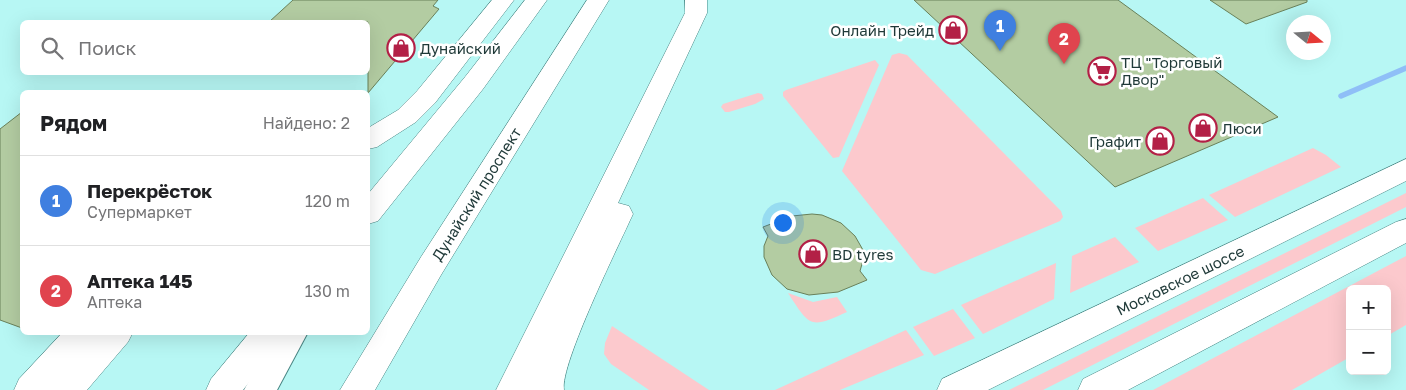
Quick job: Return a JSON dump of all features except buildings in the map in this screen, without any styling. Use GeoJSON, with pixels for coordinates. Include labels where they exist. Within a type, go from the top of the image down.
{"type":"FeatureCollection","features":[{"type":"Feature","properties":{"kind":"main road"},"geometry":{"type":"LineString","coordinates":[[370,139],[406,116],[426,97],[503,0]]}},
{"type":"Feature","properties":{"kind":"main road"},"geometry":{"type":"LineString","coordinates":[[370,211],[474,83],[536,0]]}},
{"type":"Feature","properties":{"kind":"main road","name":"Дунайский проспект"},"geometry":{"type":"LineString","coordinates":[[357,390],[430,266],[598,0]]}},
{"type":"Feature","properties":{"kind":"main road"},"geometry":{"type":"LineString","coordinates":[[557,65],[614,0]]}},
{"type":"Feature","properties":{"kind":"main road"},"geometry":{"type":"LineString","coordinates":[[513,390],[696,14],[696,0]]}},
{"type":"Feature","properties":{"kind":"main road"},"geometry":{"type":"LineString","coordinates":[[547,390],[546,383],[558,345],[712,12],[715,0]]}},
{"type":"Feature","properties":{"kind":"main road","name":"Московское шоссе"},"geometry":{"type":"LineString","coordinates":[[954,390],[1406,170]]}},
{"type":"Feature","properties":{"kind":"main road"},"geometry":{"type":"LineString","coordinates":[[1095,390],[1406,230]]}},
{"type":"Feature","properties":{"kind":"main road"},"geometry":{"type":"LineString","coordinates":[[31,390],[81,335]]}},
{"type":"Feature","properties":{"kind":"main road"},"geometry":{"type":"LineString","coordinates":[[66,390],[114,335]]}},
{"type":"Feature","properties":{"kind":"main road"},"geometry":{"type":"LineString","coordinates":[[208,390],[244,335]]}},
{"type":"Feature","properties":{"kind":"main road"},"geometry":{"type":"LineString","coordinates":[[223,390],[268,335]]}},
{"type":"Feature","properties":{"kind":"street"},"geometry":{"type":"LineString","coordinates":[[260,390],[291,335]]}},
{"type":"Feature","properties":{"kind":"shaded area"},"geometry":{"type":"Polygon","coordinates":[[[899,53],[907,55],[1061,211],[1063,217],[1060,221],[935,274],[921,270],[842,171],[892,55],[899,53]]]}},
{"type":"Feature","properties":{"kind":"shaded area"},"geometry":{"type":"Polygon","coordinates":[[[875,60],[879,65],[839,157],[833,158],[783,96],[783,92],[875,60]]]}},
{"type":"Feature","properties":{"kind":"shaded area"},"geometry":{"type":"Polygon","coordinates":[[[758,93],[762,94],[764,99],[755,104],[729,112],[725,112],[721,107],[723,104],[758,93]]]}},
{"type":"Feature","properties":{"kind":"shaded area"},"geometry":{"type":"Polygon","coordinates":[[[1313,148],[1326,155],[1341,167],[1235,217],[1209,195],[1313,148]]]}},
{"type":"Feature","properties":{"kind":"shaded area"},"geometry":{"type":"Polygon","coordinates":[[[1406,193],[1406,207],[1043,390],[1009,390],[1406,193]]]}},
{"type":"Feature","properties":{"kind":"shaded area"},"geometry":{"type":"Polygon","coordinates":[[[1203,198],[1228,220],[1158,251],[1135,228],[1203,198]]]}},
{"type":"Feature","properties":{"kind":"shaded area"},"geometry":{"type":"Polygon","coordinates":[[[1115,237],[1139,262],[1070,293],[1072,256],[1115,237]]]}},
{"type":"Feature","properties":{"kind":"shaded area"},"geometry":{"type":"Polygon","coordinates":[[[1406,256],[1406,325],[1391,334],[1391,285],[1351,285],[1406,256]]]}},
{"type":"Feature","properties":{"kind":"shaded area"},"geometry":{"type":"Polygon","coordinates":[[[1056,263],[1054,299],[983,334],[961,305],[1056,263]]]}},
{"type":"Feature","properties":{"kind":"shaded area"},"geometry":{"type":"Polygon","coordinates":[[[1346,288],[1346,359],[1292,390],[1153,390],[1346,288]]]}},
{"type":"Feature","properties":{"kind":"shaded area"},"geometry":{"type":"Polygon","coordinates":[[[788,293],[813,302],[837,297],[847,312],[825,321],[812,322],[801,313],[788,293]]]}},
{"type":"Feature","properties":{"kind":"shaded area"},"geometry":{"type":"Polygon","coordinates":[[[953,309],[975,338],[934,356],[913,327],[953,309]]]}},
{"type":"Feature","properties":{"kind":"shaded area"},"geometry":{"type":"Polygon","coordinates":[[[612,326],[709,390],[649,390],[611,364],[604,354],[605,343],[612,326]]]}},
{"type":"Feature","properties":{"kind":"shaded area"},"geometry":{"type":"Polygon","coordinates":[[[906,330],[924,355],[840,390],[775,390],[906,330]]]}},
{"type":"Feature","properties":{"kind":"waterway"},"geometry":{"type":"LineString","coordinates":[[1341,96],[1406,68]]}},
{"type":"Feature","properties":{"kind":"place","name":"Онлайн Трейд"},"geometry":{"type":"Point","coordinates":[953,30]}},
{"type":"Feature","properties":{"kind":"place","name":"Дунайский"},"geometry":{"type":"Point","coordinates":[401,48]}},
{"type":"Feature","properties":{"kind":"place","name":"Перекрёсток"},"geometry":{"type":"Point","coordinates":[1000,51]}},
{"type":"Feature","properties":{"kind":"place","name":"Аптека 145"},"geometry":{"type":"Point","coordinates":[1064,64]}},
{"type":"Feature","properties":{"kind":"place","name":"ТЦ \"Торговый Двор\""},"geometry":{"type":"Point","coordinates":[1102,71]}},
{"type":"Feature","properties":{"kind":"place","name":"Люси"},"geometry":{"type":"Point","coordinates":[1203,128]}},
{"type":"Feature","properties":{"kind":"place","name":"Графит"},"geometry":{"type":"Point","coordinates":[1160,141]}},
{"type":"Feature","properties":{"kind":"place","name":"BD tyres"},"geometry":{"type":"Point","coordinates":[813,254]}}]}
